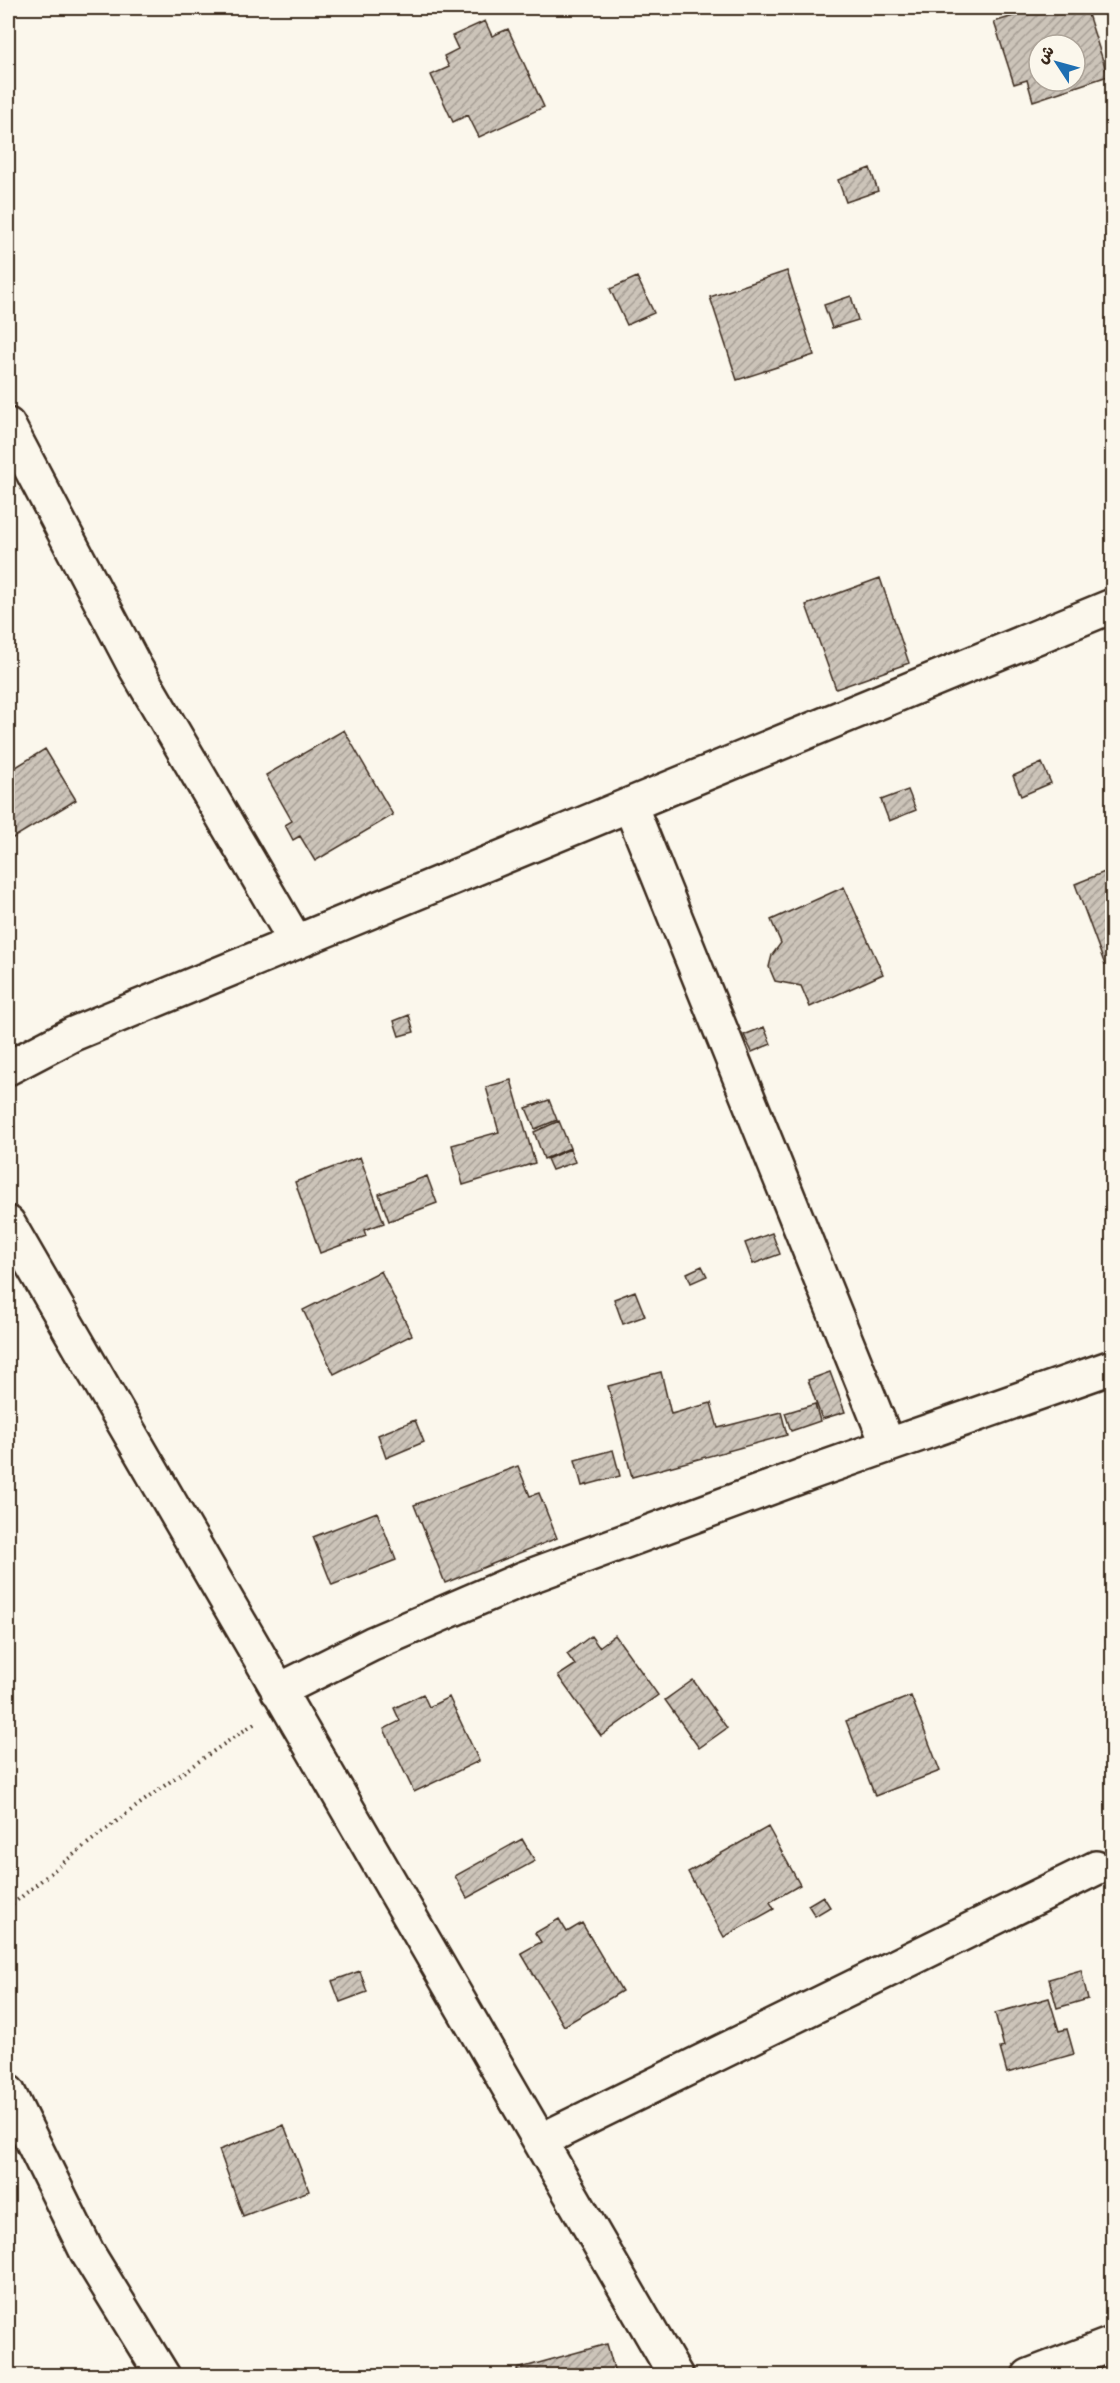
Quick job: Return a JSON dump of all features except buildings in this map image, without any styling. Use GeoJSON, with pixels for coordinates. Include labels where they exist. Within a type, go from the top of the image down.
{"type":"FeatureCollection","features":[{"type":"Feature","properties":{"kind":"street"},"geometry":{"type":"LineString","coordinates":[[8,425],[134,665],[296,942]]}},
{"type":"Feature","properties":{"kind":"street"},"geometry":{"type":"LineString","coordinates":[[8,1068],[73,1034],[1113,606]]}},
{"type":"Feature","properties":{"kind":"street"},"geometry":{"type":"LineString","coordinates":[[630,805],[888,1445]]}},
{"type":"Feature","properties":{"kind":"street"},"geometry":{"type":"LineString","coordinates":[[8,1223],[676,2376]]}},
{"type":"Feature","properties":{"kind":"street"},"geometry":{"type":"LineString","coordinates":[[282,1697],[372,1644],[525,1578],[888,1445],[1113,1367]]}},
{"type":"Feature","properties":{"kind":"street"},"geometry":{"type":"LineString","coordinates":[[540,2141],[1096,1868]]}},
{"type":"Feature","properties":{"kind":"street"},"geometry":{"type":"LineString","coordinates":[[8,2092],[87,2252],[163,2376]]}},
{"type":"Feature","properties":{"kind":"street"},"geometry":{"type":"LineString","coordinates":[[1029,2376],[1113,2344]]}},
{"type":"Feature","properties":{"kind":"path"},"geometry":{"type":"LineString","coordinates":[[8,1908],[73,1853],[282,1697]]}}]}
